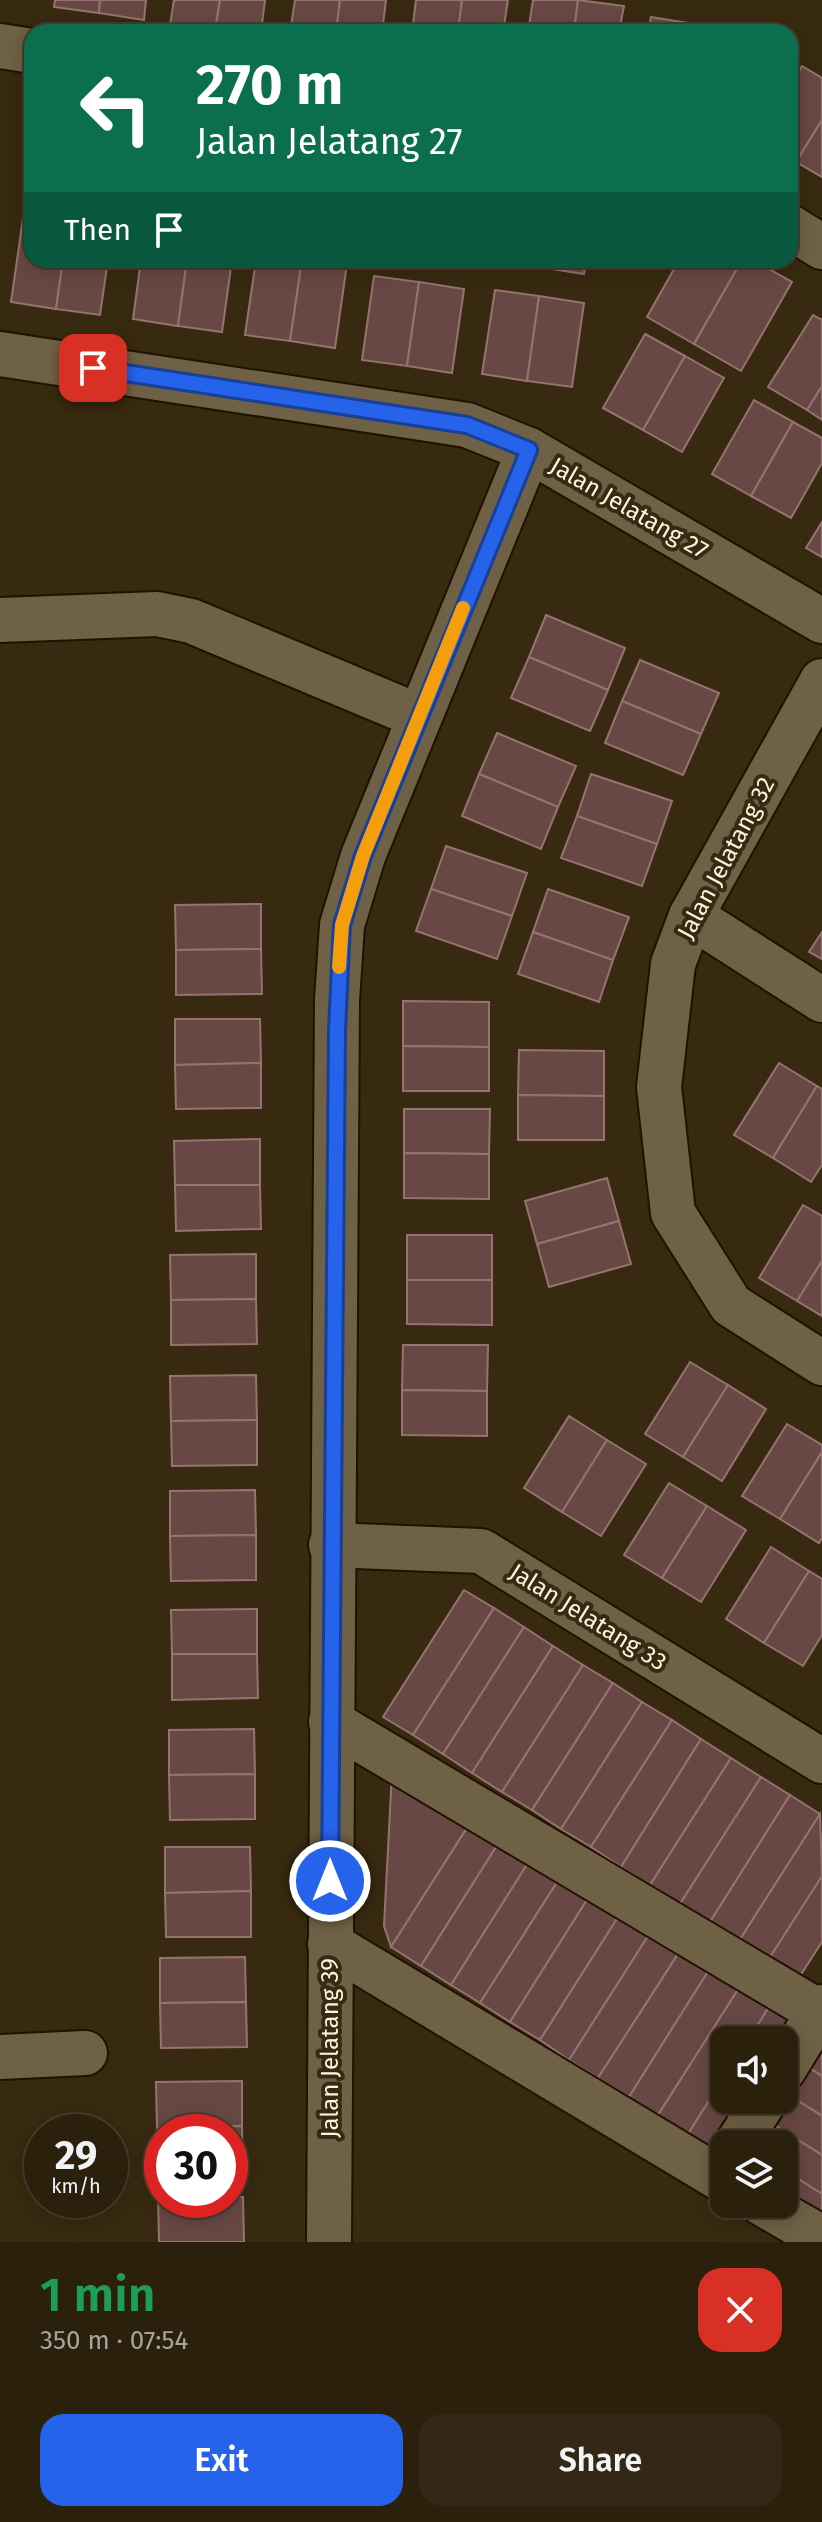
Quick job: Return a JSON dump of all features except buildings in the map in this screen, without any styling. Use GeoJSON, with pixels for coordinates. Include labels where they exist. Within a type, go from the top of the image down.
{"type":"FeatureCollection","features":[{"type":"Feature","properties":{"kind":"street"},"geometry":{"type":"LineString","coordinates":[[0,46],[24,50]]}},
{"type":"Feature","properties":{"kind":"street"},"geometry":{"type":"LineString","coordinates":[[798,232],[822,247]]}},
{"type":"Feature","properties":{"kind":"street","name":"Jalan Jelatang 27"},"geometry":{"type":"LineString","coordinates":[[0,354],[467,425],[529,450],[822,621]]}},
{"type":"Feature","properties":{"kind":"street","name":"Jalan Jelatang 39"},"geometry":{"type":"LineString","coordinates":[[329,2242],[331,1545],[337,1000],[342,925],[363,856],[418,716],[529,450]]}},
{"type":"Feature","properties":{"kind":"street"},"geometry":{"type":"LineString","coordinates":[[0,620],[157,614],[191,621],[418,716]]}},
{"type":"Feature","properties":{"kind":"street","name":"Jalan Jelatang 32"},"geometry":{"type":"LineString","coordinates":[[822,681],[691,916],[673,964],[659,1087],[673,1213],[731,1305],[822,1363]]}},
{"type":"Feature","properties":{"kind":"street"},"geometry":{"type":"LineString","coordinates":[[691,916],[822,1000]]}},
{"type":"Feature","properties":{"kind":"street","name":"Jalan Jelatang 33"},"geometry":{"type":"LineString","coordinates":[[331,1545],[481,1551],[822,1761]]}},
{"type":"Feature","properties":{"kind":"street"},"geometry":{"type":"LineString","coordinates":[[331,1722],[820,2010],[798,2046]]}},
{"type":"Feature","properties":{"kind":"street"},"geometry":{"type":"LineString","coordinates":[[330,1944],[710,2158]]}},
{"type":"Feature","properties":{"kind":"street"},"geometry":{"type":"LineString","coordinates":[[0,2057],[85,2053]]}},
{"type":"Feature","properties":{"kind":"street"},"geometry":{"type":"LineString","coordinates":[[787,2218],[822,2238]]}},
{"type":"Feature","properties":{"kind":"slow traffic"},"geometry":{"type":"LineString","coordinates":[[339,967],[342,925],[363,856],[463,608]]}},
{"type":"Feature","properties":{"kind":"route"},"geometry":{"type":"LineString","coordinates":[[93,368],[467,425],[529,450],[418,716],[363,856],[342,925],[337,1000],[330,1881]]}}]}
